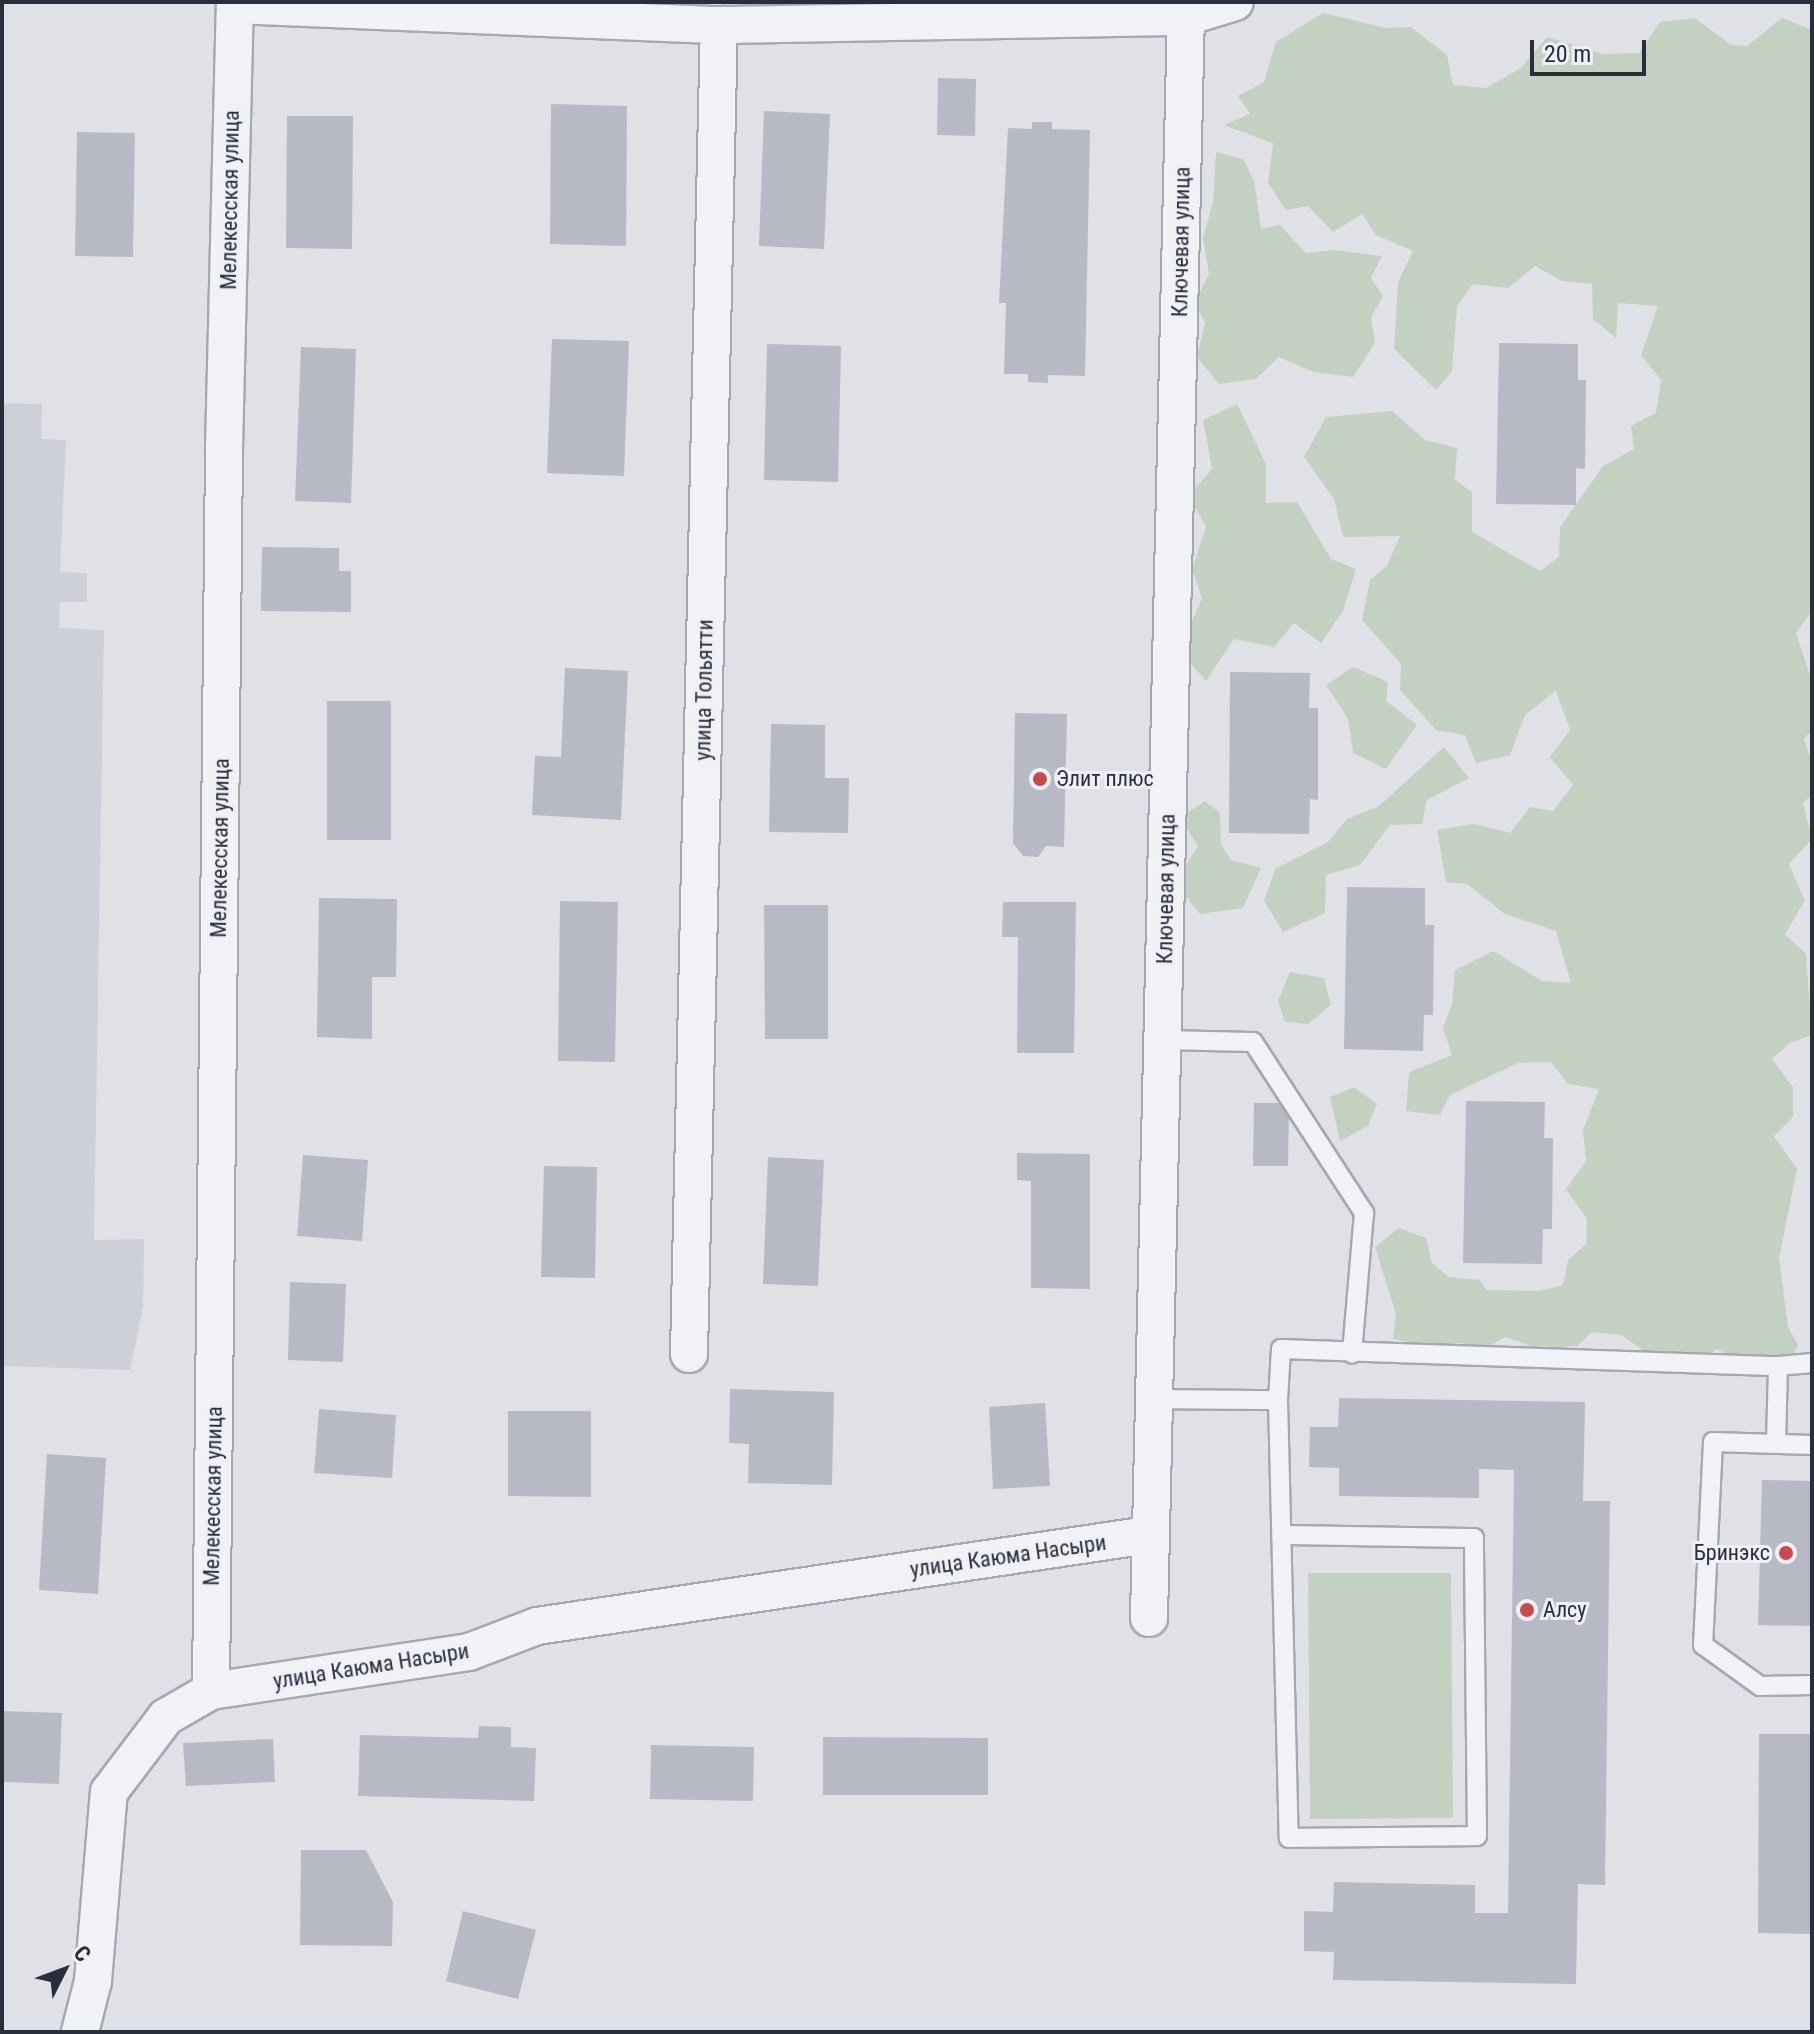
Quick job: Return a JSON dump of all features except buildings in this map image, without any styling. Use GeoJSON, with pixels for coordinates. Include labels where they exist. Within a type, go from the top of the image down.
{"type":"FeatureCollection","features":[{"type":"Feature","properties":{"kind":"street"},"geometry":{"type":"LineString","coordinates":[[719,25],[1187,10],[1235,2]]}},
{"type":"Feature","properties":{"kind":"street","name":"Мелекесская улица"},"geometry":{"type":"LineString","coordinates":[[211,1691],[224,448],[235,5],[719,25]]}},
{"type":"Feature","properties":{"kind":"street","name":"Ключевая улица"},"geometry":{"type":"LineString","coordinates":[[1149,1618],[1148,1535],[1154,1399],[1187,10]]}},
{"type":"Feature","properties":{"kind":"street","name":"улица Тольятти"},"geometry":{"type":"LineString","coordinates":[[689,1354],[719,25]]}},
{"type":"Feature","properties":{"kind":"street","name":"улица Каюма Насыри"},"geometry":{"type":"LineString","coordinates":[[80,2032],[93,1981],[109,1792],[166,1717],[211,1691],[469,1652],[537,1626],[1148,1535]]}},
{"type":"Feature","properties":{"kind":"lane"},"geometry":{"type":"LineString","coordinates":[[1162,1040],[1253,1042],[1364,1213],[1352,1353]]}},
{"type":"Feature","properties":{"kind":"lane"},"geometry":{"type":"LineString","coordinates":[[1282,1535],[1474,1538],[1477,1836],[1289,1838],[1278,1400],[1281,1349],[1778,1366],[1812,1363]]}},
{"type":"Feature","properties":{"kind":"lane"},"geometry":{"type":"LineString","coordinates":[[1776,1443],[1778,1366]]}},
{"type":"Feature","properties":{"kind":"lane"},"geometry":{"type":"LineString","coordinates":[[1154,1399],[1278,1400]]}},
{"type":"Feature","properties":{"kind":"lane"},"geometry":{"type":"LineString","coordinates":[[1812,1445],[1713,1442],[1703,1645],[1760,1686],[1812,1685]]}},
{"type":"Feature","properties":{"kind":"shaded area"},"geometry":{"type":"Polygon","coordinates":[[[2,403],[42,404],[41,439],[66,440],[60,572],[87,573],[87,602],[60,602],[59,628],[104,630],[94,1240],[144,1239],[143,1307],[130,1370],[2,1366],[2,403]]]}},
{"type":"Feature","properties":{"kind":"green space"},"geometry":{"type":"Polygon","coordinates":[[[1323,13],[1386,28],[1411,27],[1447,55],[1453,85],[1486,88],[1521,68],[1547,37],[1603,54],[1639,53],[1660,22],[1695,18],[1731,45],[1747,46],[1782,18],[1812,30],[1812,611],[1796,633],[1812,681],[1812,730],[1804,739],[1812,762],[1812,795],[1803,803],[1812,839],[1789,864],[1805,901],[1785,934],[1806,954],[1812,1035],[1790,1043],[1772,1059],[1793,1087],[1793,1117],[1774,1136],[1797,1169],[1779,1258],[1788,1327],[1798,1345],[1789,1362],[1762,1356],[1740,1360],[1717,1349],[1708,1356],[1646,1352],[1621,1335],[1592,1332],[1577,1346],[1559,1347],[1532,1346],[1505,1337],[1488,1347],[1461,1343],[1435,1347],[1393,1339],[1396,1314],[1375,1247],[1399,1228],[1426,1238],[1432,1263],[1449,1277],[1480,1280],[1486,1290],[1539,1291],[1563,1285],[1568,1260],[1586,1244],[1587,1219],[1566,1189],[1586,1161],[1583,1130],[1599,1089],[1568,1084],[1551,1062],[1518,1063],[1450,1095],[1440,1115],[1406,1111],[1409,1072],[1452,1055],[1443,1028],[1452,1004],[1455,970],[1493,951],[1542,981],[1571,983],[1556,931],[1505,914],[1467,884],[1446,882],[1437,830],[1473,824],[1510,833],[1530,807],[1553,811],[1573,785],[1550,757],[1570,730],[1556,691],[1525,715],[1510,755],[1476,763],[1465,735],[1436,730],[1400,690],[1401,664],[1362,620],[1370,580],[1387,566],[1400,536],[1343,537],[1334,499],[1304,457],[1326,417],[1392,411],[1425,440],[1457,448],[1455,480],[1472,492],[1472,532],[1540,571],[1559,557],[1560,527],[1603,466],[1634,449],[1631,426],[1656,413],[1661,380],[1641,355],[1658,306],[1618,303],[1616,338],[1593,319],[1592,284],[1562,281],[1535,266],[1508,288],[1473,284],[1457,306],[1452,371],[1436,390],[1394,349],[1398,282],[1413,251],[1376,235],[1362,214],[1333,232],[1308,206],[1286,210],[1268,183],[1273,143],[1224,125],[1250,114],[1238,96],[1264,82],[1276,42],[1323,13]]]}},
{"type":"Feature","properties":{"kind":"green space"},"geometry":{"type":"Polygon","coordinates":[[[1216,152],[1243,159],[1254,181],[1261,229],[1280,225],[1306,253],[1334,250],[1382,256],[1371,278],[1383,296],[1371,318],[1375,343],[1353,377],[1313,372],[1279,357],[1256,379],[1219,384],[1197,357],[1205,322],[1194,303],[1209,274],[1203,238],[1213,202],[1216,152]]]}},
{"type":"Feature","properties":{"kind":"green space"},"geometry":{"type":"Polygon","coordinates":[[[1237,404],[1266,464],[1266,503],[1297,502],[1331,559],[1356,569],[1343,611],[1321,643],[1294,623],[1274,647],[1234,639],[1206,681],[1191,664],[1187,633],[1202,598],[1192,569],[1206,527],[1189,495],[1212,469],[1203,420],[1237,404]]]}},
{"type":"Feature","properties":{"kind":"green space"},"geometry":{"type":"Polygon","coordinates":[[[1353,667],[1388,682],[1386,701],[1417,725],[1386,769],[1353,753],[1348,719],[1326,685],[1353,667]]]}},
{"type":"Feature","properties":{"kind":"green space"},"geometry":{"type":"Polygon","coordinates":[[[1444,747],[1469,778],[1427,800],[1422,824],[1390,825],[1360,865],[1326,875],[1325,913],[1283,932],[1264,901],[1275,869],[1328,842],[1347,819],[1379,806],[1444,747]]]}},
{"type":"Feature","properties":{"kind":"green space"},"geometry":{"type":"Polygon","coordinates":[[[1205,801],[1220,813],[1221,844],[1231,860],[1261,868],[1243,908],[1200,914],[1175,882],[1198,846],[1180,818],[1205,801]]]}},
{"type":"Feature","properties":{"kind":"green space"},"geometry":{"type":"Polygon","coordinates":[[[1290,972],[1324,978],[1331,1005],[1308,1024],[1285,1022],[1278,1000],[1290,972]]]}},
{"type":"Feature","properties":{"kind":"green space"},"geometry":{"type":"Polygon","coordinates":[[[1354,1087],[1377,1104],[1368,1126],[1340,1141],[1330,1097],[1354,1087]]]}},
{"type":"Feature","properties":{"kind":"green space"},"geometry":{"type":"Polygon","coordinates":[[[1308,1573],[1451,1573],[1453,1818],[1310,1819],[1308,1573]]]}},
{"type":"Feature","properties":{"kind":"place","name":"Элит плюс"},"geometry":{"type":"Point","coordinates":[1040,779]}},
{"type":"Feature","properties":{"kind":"place","name":"Бринэкс"},"geometry":{"type":"Point","coordinates":[1786,1553]}},
{"type":"Feature","properties":{"kind":"place","name":"Алсу"},"geometry":{"type":"Point","coordinates":[1527,1610]}}]}
